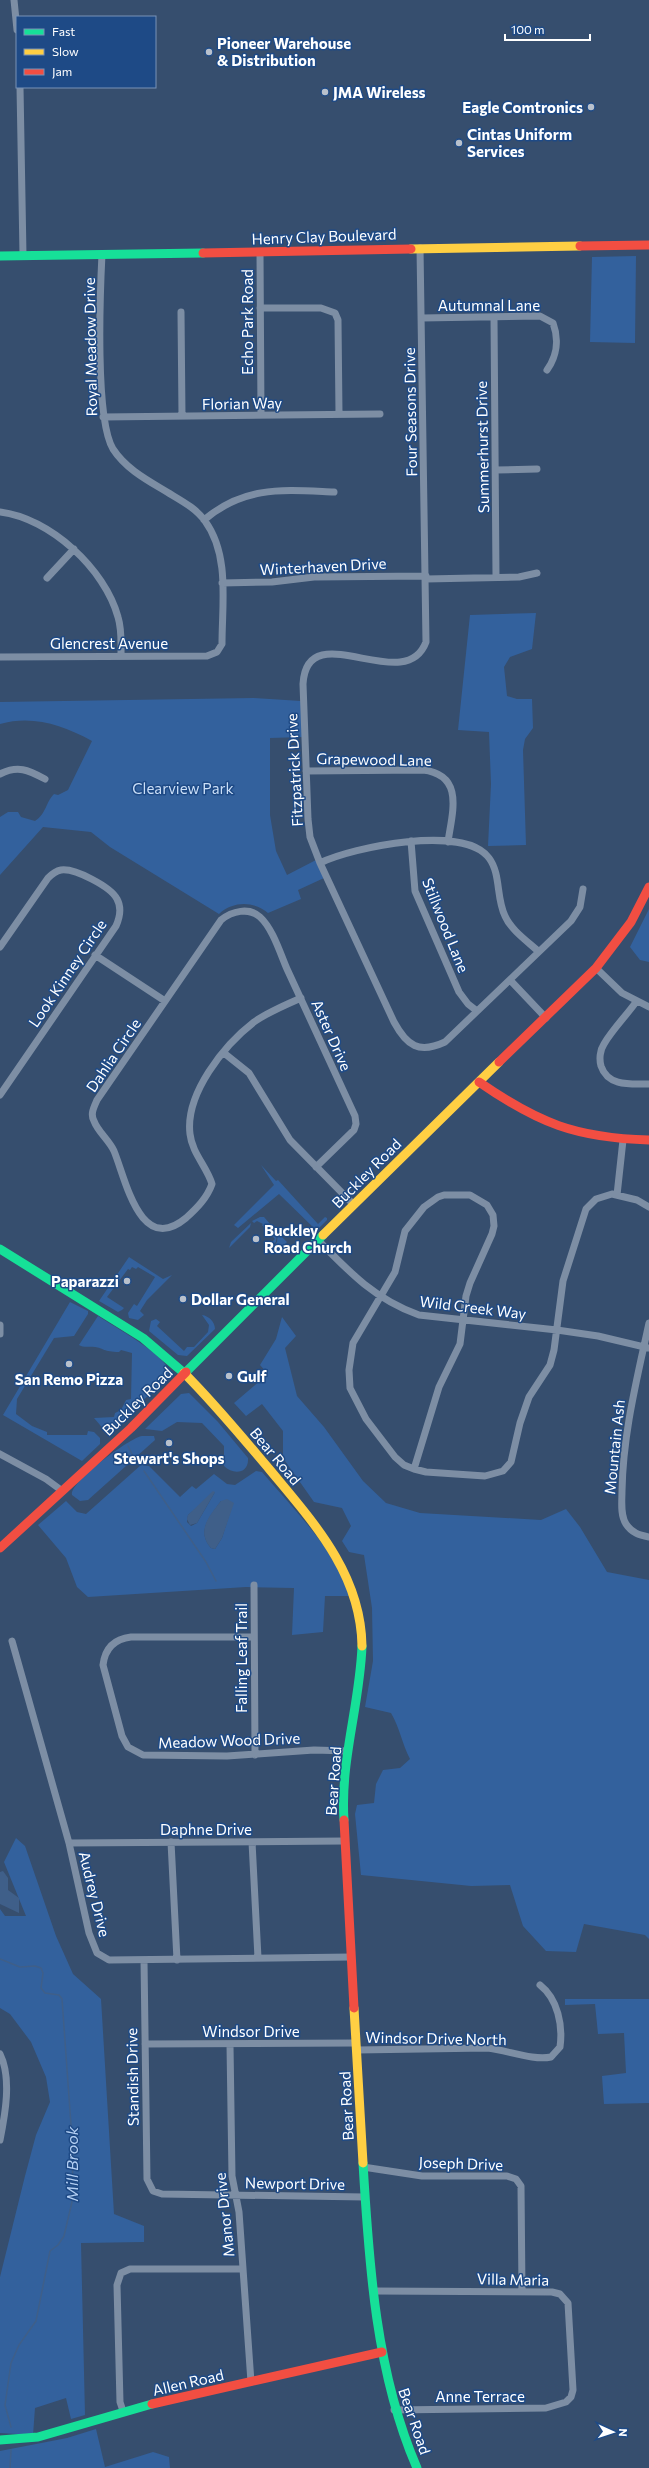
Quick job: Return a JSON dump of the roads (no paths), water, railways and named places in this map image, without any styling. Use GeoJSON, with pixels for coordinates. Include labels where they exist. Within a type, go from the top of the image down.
{"type":"FeatureCollection","features":[{"type":"Feature","properties":{"kind":"main road","name":"Henry Clay Boulevard"},"geometry":{"type":"LineString","coordinates":[[0,256],[649,245]]}},
{"type":"Feature","properties":{"kind":"main road","name":"Buckley Road"},"geometry":{"type":"LineString","coordinates":[[0,1548],[61,1490],[130,1428],[353,1204],[596,968],[631,922],[649,887]]}},
{"type":"Feature","properties":{"kind":"main road"},"geometry":{"type":"LineString","coordinates":[[479,1082],[508,1103],[548,1124],[576,1134],[623,1140],[649,1140]]}},
{"type":"Feature","properties":{"kind":"main road","name":"Bear Road"},"geometry":{"type":"LineString","coordinates":[[0,1249],[143,1338],[185,1374],[215,1404],[320,1530],[336,1555],[348,1578],[358,1609],[363,1650],[362,1669],[348,1751],[343,1809],[365,2197],[374,2291],[382,2352],[394,2410],[417,2468]]}},
{"type":"Feature","properties":{"kind":"main road","name":"Allen Road"},"geometry":{"type":"LineString","coordinates":[[0,2440],[38,2437],[123,2411],[382,2352]]}},
{"type":"Feature","properties":{"kind":"street"},"geometry":{"type":"LineString","coordinates":[[14,0],[16,20]]}},
{"type":"Feature","properties":{"kind":"street"},"geometry":{"type":"LineString","coordinates":[[20,88],[23,255]]}},
{"type":"Feature","properties":{"kind":"street","name":"Four Seasons Drive"},"geometry":{"type":"LineString","coordinates":[[420,248],[426,577]]}},
{"type":"Feature","properties":{"kind":"street","name":"Echo Park Road"},"geometry":{"type":"LineString","coordinates":[[260,252],[261,415]]}},
{"type":"Feature","properties":{"kind":"street","name":"Royal Meadow Drive"},"geometry":{"type":"LineString","coordinates":[[102,254],[103,417],[109,440],[124,463],[135,472],[188,505],[204,520],[219,551],[222,583],[222,644],[218,652]]}},
{"type":"Feature","properties":{"kind":"street"},"geometry":{"type":"LineString","coordinates":[[260,308],[321,308],[335,313],[338,320],[338,414]]}},
{"type":"Feature","properties":{"kind":"street"},"geometry":{"type":"LineString","coordinates":[[181,312],[182,416]]}},
{"type":"Feature","properties":{"kind":"street","name":"Autumnal Lane"},"geometry":{"type":"LineString","coordinates":[[422,318],[540,316],[553,323],[556,329],[555,358],[547,370]]}},
{"type":"Feature","properties":{"kind":"street","name":"Summerhurst Drive"},"geometry":{"type":"LineString","coordinates":[[494,317],[496,577]]}},
{"type":"Feature","properties":{"kind":"street","name":"Florian Way"},"geometry":{"type":"LineString","coordinates":[[103,417],[380,414]]}},
{"type":"Feature","properties":{"kind":"street"},"geometry":{"type":"LineString","coordinates":[[496,470],[537,469]]}},
{"type":"Feature","properties":{"kind":"street"},"geometry":{"type":"LineString","coordinates":[[204,520],[233,500],[249,494],[265,491],[334,492]]}},
{"type":"Feature","properties":{"kind":"street"},"geometry":{"type":"LineString","coordinates":[[0,512],[26,520],[50,531],[74,549],[97,576],[118,616],[121,656]]}},
{"type":"Feature","properties":{"kind":"street"},"geometry":{"type":"LineString","coordinates":[[47,578],[74,549]]}},
{"type":"Feature","properties":{"kind":"street","name":"Winterhaven Drive"},"geometry":{"type":"LineString","coordinates":[[222,583],[272,582],[314,577],[518,577],[537,573]]}},
{"type":"Feature","properties":{"kind":"street","name":"Fitzpatrick Drive"},"geometry":{"type":"LineString","coordinates":[[426,577],[426,642],[418,656],[412,661],[403,663],[332,654],[320,655],[308,664],[303,684],[310,837],[320,863],[401,1036],[409,1044],[427,1048],[440,1044],[510,980],[576,914],[583,889]]}},
{"type":"Feature","properties":{"kind":"street","name":"Glencrest Avenue"},"geometry":{"type":"LineString","coordinates":[[0,657],[207,656],[218,652]]}},
{"type":"Feature","properties":{"kind":"street"},"geometry":{"type":"LineString","coordinates":[[0,774],[11,769],[20,768],[45,779]]}},
{"type":"Feature","properties":{"kind":"street","name":"Grapewood Lane"},"geometry":{"type":"LineString","coordinates":[[306,770],[424,770],[440,774],[447,781],[453,792],[448,842]]}},
{"type":"Feature","properties":{"kind":"street"},"geometry":{"type":"LineString","coordinates":[[320,863],[344,853],[384,843],[411,841],[448,842],[477,847],[490,859],[505,916],[538,952]]}},
{"type":"Feature","properties":{"kind":"street","name":"Stillwood Lane"},"geometry":{"type":"LineString","coordinates":[[411,841],[415,891],[459,992],[468,1004],[477,1011]]}},
{"type":"Feature","properties":{"kind":"street","name":"Look Kinney Circle"},"geometry":{"type":"LineString","coordinates":[[0,947],[48,878],[55,872],[70,870],[94,881],[114,894],[118,900],[120,918],[0,1095]]}},
{"type":"Feature","properties":{"kind":"street","name":"Aster Drive"},"geometry":{"type":"LineString","coordinates":[[247,912],[259,916],[265,922],[301,998],[356,1124],[354,1130],[316,1167]]}},
{"type":"Feature","properties":{"kind":"street","name":"Dahlia Circle"},"geometry":{"type":"LineString","coordinates":[[247,912],[232,913],[221,920],[97,1100],[92,1115],[94,1121],[114,1150],[128,1192],[135,1207],[154,1227],[168,1228],[176,1226],[209,1193],[212,1184],[190,1136],[190,1114],[195,1095],[203,1080],[224,1053],[255,1022],[301,998]]}},
{"type":"Feature","properties":{"kind":"street"},"geometry":{"type":"LineString","coordinates":[[95,955],[165,1001]]}},
{"type":"Feature","properties":{"kind":"street"},"geometry":{"type":"LineString","coordinates":[[596,968],[622,993],[636,1002],[649,1007]]}},
{"type":"Feature","properties":{"kind":"street"},"geometry":{"type":"LineString","coordinates":[[510,980],[546,1018]]}},
{"type":"Feature","properties":{"kind":"street"},"geometry":{"type":"LineString","coordinates":[[636,1002],[604,1044],[601,1052],[600,1063],[603,1072],[612,1080],[620,1083],[649,1084]]}},
{"type":"Feature","properties":{"kind":"street"},"geometry":{"type":"LineString","coordinates":[[224,1053],[249,1073],[284,1132],[353,1204]]}},
{"type":"Feature","properties":{"kind":"street"},"geometry":{"type":"LineString","coordinates":[[617,1195],[623,1140]]}},
{"type":"Feature","properties":{"kind":"street"},"geometry":{"type":"LineString","coordinates":[[414,1469],[439,1387],[460,1344],[470,1283],[492,1234],[494,1226],[493,1215],[487,1205],[470,1195],[444,1195],[424,1206],[405,1231],[395,1272],[353,1343],[350,1356],[349,1380],[357,1406],[395,1457],[404,1465],[414,1469],[485,1476],[502,1471],[514,1457],[520,1423],[529,1397],[550,1364],[557,1330],[567,1263],[586,1210],[596,1199],[617,1195],[637,1200],[649,1207]]}},
{"type":"Feature","properties":{"kind":"street","name":"Wild Creek Way"},"geometry":{"type":"LineString","coordinates":[[318,1240],[355,1278],[380,1297],[419,1315],[557,1330],[598,1336],[646,1347]]}},
{"type":"Feature","properties":{"kind":"street","name":"Mountain Ash"},"geometry":{"type":"LineString","coordinates":[[649,1323],[646,1347],[631,1401],[624,1450],[622,1510],[625,1522],[631,1530],[649,1537]]}},
{"type":"Feature","properties":{"kind":"street"},"geometry":{"type":"LineString","coordinates":[[0,1325],[0,1334]]}},
{"type":"Feature","properties":{"kind":"street"},"geometry":{"type":"LineString","coordinates":[[0,1454],[61,1490]]}},
{"type":"Feature","properties":{"kind":"street","name":"Falling Leaf Trail"},"geometry":{"type":"LineString","coordinates":[[254,1585],[255,1755]]}},
{"type":"Feature","properties":{"kind":"street","name":"Meadow Wood Drive"},"geometry":{"type":"LineString","coordinates":[[254,1636],[122,1638],[107,1649],[103,1665],[122,1736],[128,1747],[134,1753],[143,1755],[255,1755],[302,1750],[348,1751]]}},
{"type":"Feature","properties":{"kind":"street","name":"Audrey Drive"},"geometry":{"type":"LineString","coordinates":[[12,1641],[69,1843],[89,1932],[97,1953],[109,1960],[351,1957]]}},
{"type":"Feature","properties":{"kind":"street","name":"Daphne Drive"},"geometry":{"type":"LineString","coordinates":[[69,1843],[344,1841]]}},
{"type":"Feature","properties":{"kind":"street"},"geometry":{"type":"LineString","coordinates":[[171,1842],[177,1960]]}},
{"type":"Feature","properties":{"kind":"street"},"geometry":{"type":"LineString","coordinates":[[252,1842],[258,1958]]}},
{"type":"Feature","properties":{"kind":"street","name":"Standish Drive"},"geometry":{"type":"LineString","coordinates":[[144,1960],[146,2179],[153,2191]]}},
{"type":"Feature","properties":{"kind":"street","name":"Windsor Drive North"},"geometry":{"type":"LineString","coordinates":[[357,2047],[488,2048],[504,2050],[535,2058],[551,2057],[560,2047],[560,2027],[550,1995],[540,1985]]}},
{"type":"Feature","properties":{"kind":"street","name":"Windsor Drive"},"geometry":{"type":"LineString","coordinates":[[145,2044],[357,2047]]}},
{"type":"Feature","properties":{"kind":"street","name":"Manor Drive"},"geometry":{"type":"LineString","coordinates":[[230,2045],[232,2176],[236,2196],[251,2382]]}},
{"type":"Feature","properties":{"kind":"street"},"geometry":{"type":"LineString","coordinates":[[0,2054],[5,2070],[6,2103],[0,2140]]}},
{"type":"Feature","properties":{"kind":"street","name":"Joseph Drive"},"geometry":{"type":"LineString","coordinates":[[363,2167],[422,2176],[506,2176],[516,2179],[521,2186],[522,2291]]}},
{"type":"Feature","properties":{"kind":"street","name":"Newport Drive"},"geometry":{"type":"LineString","coordinates":[[153,2191],[162,2194],[365,2197]]}},
{"type":"Feature","properties":{"kind":"street"},"geometry":{"type":"LineString","coordinates":[[123,2411],[120,2402],[117,2285],[120,2273],[130,2269],[242,2269]]}},
{"type":"Feature","properties":{"kind":"street","name":"Villa Maria"},"geometry":{"type":"LineString","coordinates":[[374,2291],[522,2291],[552,2292],[560,2294],[568,2303],[573,2390],[572,2397],[566,2402]]}},
{"type":"Feature","properties":{"kind":"street","name":"Anne Terrace"},"geometry":{"type":"LineString","coordinates":[[394,2410],[537,2409],[566,2402]]}},
{"type":"Feature","properties":{"kind":"waterway"},"geometry":{"type":"LineString","coordinates":[[128,1446],[133,1456]]}},
{"type":"Feature","properties":{"kind":"waterway"},"geometry":{"type":"LineString","coordinates":[[144,1471],[206,1562],[216,1581]]}},
{"type":"Feature","properties":{"kind":"waterway","name":"Mill Brook"},"geometry":{"type":"LineString","coordinates":[[0,1959],[20,1967],[35,1966],[41,1968],[43,1973],[41,1988],[45,1993],[59,1995],[62,1999],[73,2153],[72,2202],[64,2236],[58,2245],[50,2251],[36,2321],[19,2345],[11,2363],[5,2405],[11,2427]]}},
{"type":"Feature","properties":{"kind":"waterway","name":"Mill Brook"},"geometry":{"type":"LineString","coordinates":[[10,2468],[11,2450]]}},
{"type":"Feature","properties":{"kind":"place","name":"Pioneer Warehouse & Distribution"},"geometry":{"type":"Point","coordinates":[209,52]}},
{"type":"Feature","properties":{"kind":"place","name":"JMA Wireless"},"geometry":{"type":"Point","coordinates":[325,92]}},
{"type":"Feature","properties":{"kind":"place","name":"Eagle Comtronics"},"geometry":{"type":"Point","coordinates":[591,107]}},
{"type":"Feature","properties":{"kind":"place","name":"Cintas Uniform Services"},"geometry":{"type":"Point","coordinates":[459,143]}},
{"type":"Feature","properties":{"kind":"place","name":"Buckley Road Church"},"geometry":{"type":"Point","coordinates":[256,1239]}},
{"type":"Feature","properties":{"kind":"place","name":"Paparazzi"},"geometry":{"type":"Point","coordinates":[127,1281]}},
{"type":"Feature","properties":{"kind":"place","name":"Dollar General"},"geometry":{"type":"Point","coordinates":[183,1299]}},
{"type":"Feature","properties":{"kind":"place","name":"San Remo Pizza"},"geometry":{"type":"Point","coordinates":[69,1364]}},
{"type":"Feature","properties":{"kind":"place","name":"Gulf"},"geometry":{"type":"Point","coordinates":[229,1376]}},
{"type":"Feature","properties":{"kind":"place","name":"Stewart's Shops"},"geometry":{"type":"Point","coordinates":[169,1443]}},
{"type":"Feature","properties":{"kind":"park label","name":"Clearview Park"},"geometry":{"type":"Point","coordinates":[183,788]}}]}
